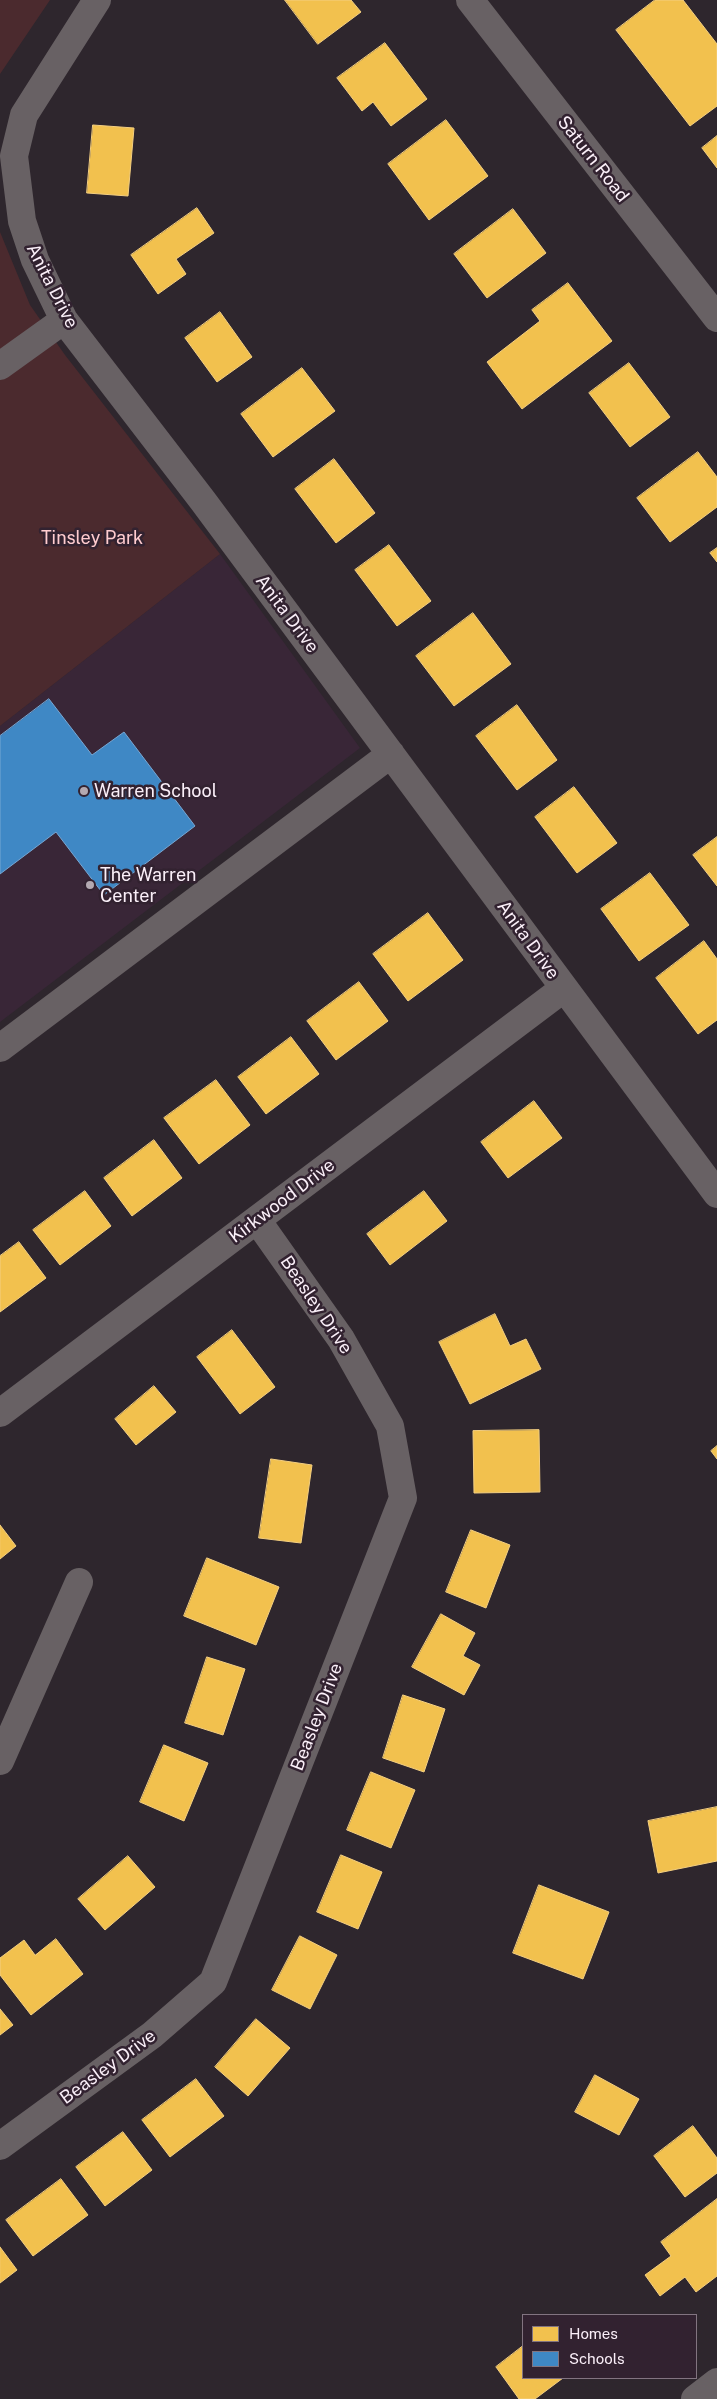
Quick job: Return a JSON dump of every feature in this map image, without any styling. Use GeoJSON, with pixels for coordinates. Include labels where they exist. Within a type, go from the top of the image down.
{"type":"FeatureCollection","features":[{"type":"Feature","properties":{"kind":"street","name":"Anita Drive"},"geometry":{"type":"LineString","coordinates":[[97,0],[24,115],[14,156],[22,221],[35,260],[64,320],[203,501],[717,1194]]}},
{"type":"Feature","properties":{"kind":"street","name":"Saturn Road"},"geometry":{"type":"LineString","coordinates":[[470,0],[717,318]]}},
{"type":"Feature","properties":{"kind":"street"},"geometry":{"type":"LineString","coordinates":[[0,366],[64,320]]}},
{"type":"Feature","properties":{"kind":"street"},"geometry":{"type":"LineString","coordinates":[[0,1048],[391,754]]}},
{"type":"Feature","properties":{"kind":"street","name":"Kirkwood Drive"},"geometry":{"type":"LineString","coordinates":[[0,1413],[564,989]]}},
{"type":"Feature","properties":{"kind":"street","name":"Beasley Drive"},"geometry":{"type":"LineString","coordinates":[[0,2146],[152,2035],[213,1982],[402,1498],[390,1426],[341,1339],[257,1220]]}},
{"type":"Feature","properties":{"kind":"street"},"geometry":{"type":"LineString","coordinates":[[0,1761],[79,1582]]}},
{"type":"Feature","properties":{"kind":"street"},"geometry":{"type":"LineString","coordinates":[[695,2399],[717,2382]]}},
{"type":"Feature","properties":{"kind":"shaded area","name":"The Warren Center"},"geometry":{"type":"Polygon","coordinates":[[[220,554],[360,748],[0,1022],[0,726],[220,554]]]}},
{"type":"Feature","properties":{"kind":"green space"},"geometry":{"type":"Polygon","coordinates":[[[0,0],[50,0],[0,74],[0,0]]]}},
{"type":"Feature","properties":{"kind":"green space","name":"Tinsley Park"},"geometry":{"type":"Polygon","coordinates":[[[0,232],[30,305],[65,355],[220,554],[0,726],[0,232]]]}},
{"type":"Feature","properties":{"kind":"building: Homes"},"geometry":{"type":"Polygon","coordinates":[[[285,0],[351,0],[361,12],[318,44],[285,0]]]}},
{"type":"Feature","properties":{"kind":"building: Homes"},"geometry":{"type":"Polygon","coordinates":[[[655,0],[683,0],[717,44],[717,106],[690,126],[616,30],[655,0]]]}},
{"type":"Feature","properties":{"kind":"building: Homes"},"geometry":{"type":"Polygon","coordinates":[[[385,43],[427,99],[391,126],[373,102],[362,111],[337,78],[385,43]]]}},
{"type":"Feature","properties":{"kind":"building: Homes"},"geometry":{"type":"Polygon","coordinates":[[[446,120],[488,176],[429,220],[388,164],[446,120]]]}},
{"type":"Feature","properties":{"kind":"building: Homes"},"geometry":{"type":"Polygon","coordinates":[[[93,125],[134,128],[128,196],[87,193],[93,125]]]}},
{"type":"Feature","properties":{"kind":"building: Homes"},"geometry":{"type":"Polygon","coordinates":[[[717,136],[717,168],[702,148],[717,136]]]}},
{"type":"Feature","properties":{"kind":"building: Homes"},"geometry":{"type":"Polygon","coordinates":[[[197,208],[214,233],[176,259],[186,274],[158,294],[131,255],[197,208]]]}},
{"type":"Feature","properties":{"kind":"building: Homes"},"geometry":{"type":"Polygon","coordinates":[[[513,209],[546,253],[487,298],[454,254],[513,209]]]}},
{"type":"Feature","properties":{"kind":"building: Homes"},"geometry":{"type":"Polygon","coordinates":[[[568,283],[612,341],[522,409],[487,362],[540,321],[532,310],[568,283]]]}},
{"type":"Feature","properties":{"kind":"building: Homes"},"geometry":{"type":"Polygon","coordinates":[[[220,312],[252,357],[217,382],[185,338],[220,312]]]}},
{"type":"Feature","properties":{"kind":"building: Homes"},"geometry":{"type":"Polygon","coordinates":[[[629,363],[670,417],[630,447],[589,393],[629,363]]]}},
{"type":"Feature","properties":{"kind":"building: Homes"},"geometry":{"type":"Polygon","coordinates":[[[302,368],[335,411],[273,457],[241,414],[302,368]]]}},
{"type":"Feature","properties":{"kind":"building: Homes"},"geometry":{"type":"Polygon","coordinates":[[[698,452],[717,477],[717,507],[670,542],[637,498],[698,452]]]}},
{"type":"Feature","properties":{"kind":"building: Homes"},"geometry":{"type":"Polygon","coordinates":[[[334,459],[375,513],[336,543],[295,489],[334,459]]]}},
{"type":"Feature","properties":{"kind":"building: Homes"},"geometry":{"type":"Polygon","coordinates":[[[389,545],[431,601],[397,626],[355,570],[389,545]]]}},
{"type":"Feature","properties":{"kind":"building: Homes"},"geometry":{"type":"Polygon","coordinates":[[[717,548],[717,562],[710,553],[717,548]]]}},
{"type":"Feature","properties":{"kind":"building: Homes"},"geometry":{"type":"Polygon","coordinates":[[[473,613],[511,664],[454,706],[416,656],[473,613]]]}},
{"type":"Feature","properties":{"kind":"building: Homes"},"geometry":{"type":"Polygon","coordinates":[[[517,705],[557,760],[517,790],[476,736],[517,705]]]}},
{"type":"Feature","properties":{"kind":"building: Homes"},"geometry":{"type":"Polygon","coordinates":[[[574,787],[617,843],[577,873],[535,817],[574,787]]]}},
{"type":"Feature","properties":{"kind":"building: Homes"},"geometry":{"type":"Polygon","coordinates":[[[717,837],[717,886],[693,855],[717,837]]]}},
{"type":"Feature","properties":{"kind":"building: Homes"},"geometry":{"type":"Polygon","coordinates":[[[650,873],[689,925],[639,961],[601,909],[650,873]]]}},
{"type":"Feature","properties":{"kind":"building: Homes"},"geometry":{"type":"Polygon","coordinates":[[[428,913],[463,960],[408,1001],[373,954],[428,913]]]}},
{"type":"Feature","properties":{"kind":"building: Homes"},"geometry":{"type":"Polygon","coordinates":[[[704,941],[717,959],[717,1020],[698,1034],[656,978],[704,941]]]}},
{"type":"Feature","properties":{"kind":"building: Homes"},"geometry":{"type":"Polygon","coordinates":[[[359,982],[388,1021],[336,1060],[307,1021],[359,982]]]}},
{"type":"Feature","properties":{"kind":"building: Homes"},"geometry":{"type":"Polygon","coordinates":[[[291,1037],[319,1074],[266,1114],[238,1077],[291,1037]]]}},
{"type":"Feature","properties":{"kind":"building: Homes"},"geometry":{"type":"Polygon","coordinates":[[[216,1080],[250,1125],[199,1164],[164,1118],[216,1080]]]}},
{"type":"Feature","properties":{"kind":"building: Homes"},"geometry":{"type":"Polygon","coordinates":[[[534,1101],[562,1138],[508,1178],[481,1142],[534,1101]]]}},
{"type":"Feature","properties":{"kind":"building: Homes"},"geometry":{"type":"Polygon","coordinates":[[[154,1140],[182,1178],[132,1216],[104,1178],[154,1140]]]}},
{"type":"Feature","properties":{"kind":"building: Homes"},"geometry":{"type":"Polygon","coordinates":[[[85,1191],[111,1226],[60,1265],[33,1230],[85,1191]]]}},
{"type":"Feature","properties":{"kind":"building: Homes"},"geometry":{"type":"Polygon","coordinates":[[[424,1191],[447,1221],[390,1265],[367,1234],[424,1191]]]}},
{"type":"Feature","properties":{"kind":"building: Homes"},"geometry":{"type":"Polygon","coordinates":[[[19,1242],[46,1278],[0,1312],[0,1256],[19,1242]]]}},
{"type":"Feature","properties":{"kind":"building: Homes"},"geometry":{"type":"Polygon","coordinates":[[[495,1314],[510,1346],[526,1339],[541,1369],[470,1404],[439,1342],[495,1314]]]}},
{"type":"Feature","properties":{"kind":"building: Homes"},"geometry":{"type":"Polygon","coordinates":[[[232,1330],[275,1387],[240,1414],[197,1357],[232,1330]]]}},
{"type":"Feature","properties":{"kind":"building: Homes"},"geometry":{"type":"Polygon","coordinates":[[[154,1386],[176,1412],[136,1445],[115,1419],[154,1386]]]}},
{"type":"Feature","properties":{"kind":"building: Homes"},"geometry":{"type":"Polygon","coordinates":[[[539,1430],[540,1492],[474,1493],[473,1431],[539,1430]]]}},
{"type":"Feature","properties":{"kind":"building: Homes"},"geometry":{"type":"Polygon","coordinates":[[[717,1446],[717,1459],[711,1451],[717,1446]]]}},
{"type":"Feature","properties":{"kind":"building: Homes"},"geometry":{"type":"Polygon","coordinates":[[[271,1459],[312,1465],[301,1543],[259,1538],[271,1459]]]}},
{"type":"Feature","properties":{"kind":"building: Homes"},"geometry":{"type":"Polygon","coordinates":[[[0,1525],[16,1546],[0,1559],[0,1525]]]}},
{"type":"Feature","properties":{"kind":"building: Homes"},"geometry":{"type":"Polygon","coordinates":[[[471,1530],[510,1545],[486,1608],[446,1592],[471,1530]]]}},
{"type":"Feature","properties":{"kind":"building: Homes"},"geometry":{"type":"Polygon","coordinates":[[[207,1558],[279,1587],[256,1645],[184,1616],[207,1558]]]}},
{"type":"Feature","properties":{"kind":"building: Homes"},"geometry":{"type":"Polygon","coordinates":[[[441,1614],[475,1633],[463,1656],[480,1665],[464,1695],[412,1667],[441,1614]]]}},
{"type":"Feature","properties":{"kind":"building: Homes"},"geometry":{"type":"Polygon","coordinates":[[[207,1657],[245,1669],[223,1735],[185,1723],[207,1657]]]}},
{"type":"Feature","properties":{"kind":"building: Homes"},"geometry":{"type":"Polygon","coordinates":[[[403,1695],[445,1709],[424,1772],[383,1758],[403,1695]]]}},
{"type":"Feature","properties":{"kind":"building: Homes"},"geometry":{"type":"Polygon","coordinates":[[[164,1745],[208,1763],[184,1821],[140,1802],[164,1745]]]}},
{"type":"Feature","properties":{"kind":"building: Homes"},"geometry":{"type":"Polygon","coordinates":[[[371,1772],[415,1790],[391,1848],[347,1830],[371,1772]]]}},
{"type":"Feature","properties":{"kind":"building: Homes"},"geometry":{"type":"Polygon","coordinates":[[[717,1807],[717,1861],[658,1873],[648,1821],[717,1807]]]}},
{"type":"Feature","properties":{"kind":"building: Homes"},"geometry":{"type":"Polygon","coordinates":[[[341,1855],[382,1872],[358,1929],[317,1912],[341,1855]]]}},
{"type":"Feature","properties":{"kind":"building: Homes"},"geometry":{"type":"Polygon","coordinates":[[[128,1856],[155,1887],[105,1930],[78,1899],[128,1856]]]}},
{"type":"Feature","properties":{"kind":"building: Homes"},"geometry":{"type":"Polygon","coordinates":[[[539,1885],[609,1912],[583,1979],[513,1953],[539,1885]]]}},
{"type":"Feature","properties":{"kind":"building: Homes"},"geometry":{"type":"Polygon","coordinates":[[[300,1936],[337,1955],[310,2009],[272,1990],[300,1936]]]}},
{"type":"Feature","properties":{"kind":"building: Homes"},"geometry":{"type":"Polygon","coordinates":[[[56,1939],[83,1974],[31,2015],[0,1975],[0,1958],[24,1940],[35,1955],[56,1939]]]}},
{"type":"Feature","properties":{"kind":"building: Homes"},"geometry":{"type":"Polygon","coordinates":[[[0,2009],[13,2025],[0,2035],[0,2009]]]}},
{"type":"Feature","properties":{"kind":"building: Homes"},"geometry":{"type":"Polygon","coordinates":[[[256,2019],[290,2048],[248,2096],[215,2067],[256,2019]]]}},
{"type":"Feature","properties":{"kind":"building: Homes"},"geometry":{"type":"Polygon","coordinates":[[[595,2075],[639,2099],[619,2135],[575,2112],[595,2075]]]}},
{"type":"Feature","properties":{"kind":"building: Homes"},"geometry":{"type":"Polygon","coordinates":[[[196,2079],[224,2116],[170,2157],[142,2120],[196,2079]]]}},
{"type":"Feature","properties":{"kind":"building: Homes"},"geometry":{"type":"Polygon","coordinates":[[[693,2126],[717,2158],[717,2173],[685,2197],[654,2156],[693,2126]]]}},
{"type":"Feature","properties":{"kind":"building: Homes"},"geometry":{"type":"Polygon","coordinates":[[[123,2132],[152,2170],[105,2206],[76,2167],[123,2132]]]}},
{"type":"Feature","properties":{"kind":"building: Homes"},"geometry":{"type":"Polygon","coordinates":[[[61,2179],[88,2215],[33,2256],[6,2220],[61,2179]]]}},
{"type":"Feature","properties":{"kind":"building: Homes"},"geometry":{"type":"Polygon","coordinates":[[[717,2199],[717,2276],[696,2292],[685,2277],[660,2296],[645,2275],[671,2256],[661,2242],[717,2199]]]}},
{"type":"Feature","properties":{"kind":"building: Homes"},"geometry":{"type":"Polygon","coordinates":[[[0,2247],[17,2270],[0,2283],[0,2247]]]}},
{"type":"Feature","properties":{"kind":"building: Homes"},"geometry":{"type":"Polygon","coordinates":[[[522,2347],[522,2379],[562,2379],[535,2399],[519,2399],[496,2367],[522,2347]]]}},
{"type":"Feature","properties":{"kind":"building: Schools","name":"Warren School"},"geometry":{"type":"Polygon","coordinates":[[[49,699],[92,755],[124,732],[195,826],[104,895],[56,832],[0,874],[0,736],[49,699]]]}},
{"type":"Feature","properties":{"kind":"place","name":"Warren School"},"geometry":{"type":"Point","coordinates":[84,791]}},
{"type":"Feature","properties":{"kind":"place","name":"The Warren Center"},"geometry":{"type":"Point","coordinates":[90,885]}}]}
